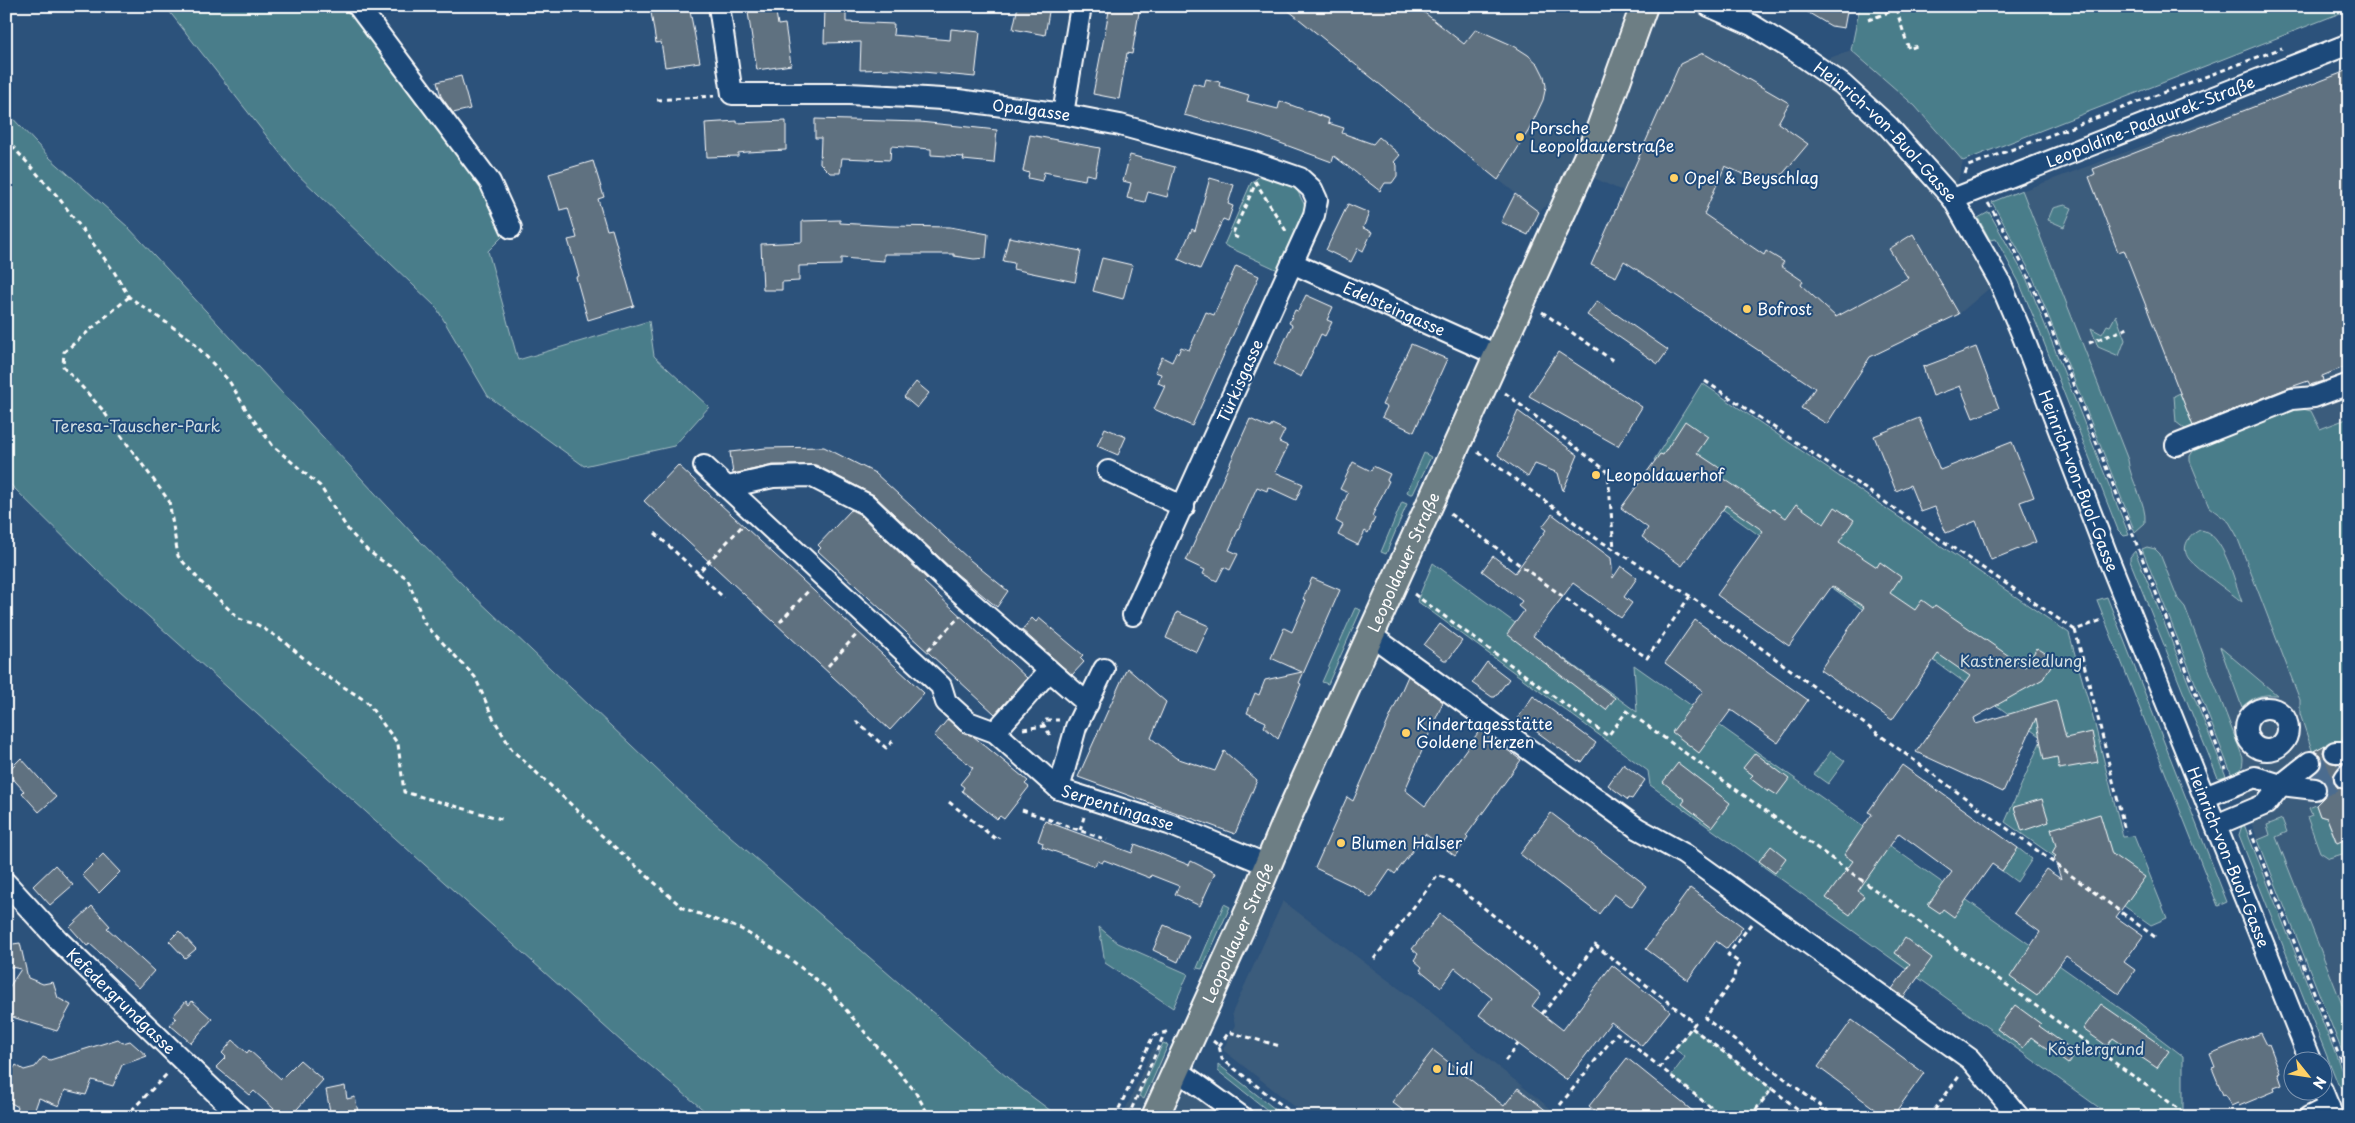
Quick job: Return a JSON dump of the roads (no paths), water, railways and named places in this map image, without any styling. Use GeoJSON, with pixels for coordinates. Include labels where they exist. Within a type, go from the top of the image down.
{"type":"FeatureCollection","features":[{"type":"Feature","properties":{"kind":"main road","name":"Leopoldauer Straße"},"geometry":{"type":"LineString","coordinates":[[1155,1117],[1288,817],[1599,131],[1644,6]]}},
{"type":"Feature","properties":{"kind":"street"},"geometry":{"type":"LineString","coordinates":[[358,6],[490,182],[510,228]]}},
{"type":"Feature","properties":{"kind":"street","name":"Opalgasse"},"geometry":{"type":"LineString","coordinates":[[718,6],[732,94],[849,94],[909,97],[958,100],[1063,114],[1120,125],[1250,161],[1300,178],[1312,189],[1317,200],[1314,214],[1292,263]]}},
{"type":"Feature","properties":{"kind":"street"},"geometry":{"type":"LineString","coordinates":[[1063,114],[1081,6]]}},
{"type":"Feature","properties":{"kind":"street","name":"Heinrich-von-Buol-Gasse"},"geometry":{"type":"LineString","coordinates":[[1709,6],[1752,25],[1799,54],[1842,84],[1888,126],[1953,200],[1998,280],[2019,327],[2107,555],[2306,1050]]}},
{"type":"Feature","properties":{"kind":"street","name":"Leopoldine-Padaurek-Straße"},"geometry":{"type":"LineString","coordinates":[[1953,200],[2349,44]]}},
{"type":"Feature","properties":{"kind":"street","name":"Edelsteingasse"},"geometry":{"type":"LineString","coordinates":[[1292,263],[1497,355]]}},
{"type":"Feature","properties":{"kind":"street","name":"Türkisgasse"},"geometry":{"type":"LineString","coordinates":[[1133,615],[1185,504],[1292,263]]}},
{"type":"Feature","properties":{"kind":"street"},"geometry":{"type":"LineString","coordinates":[[2176,445],[2292,399],[2314,397],[2349,384]]}},
{"type":"Feature","properties":{"kind":"street"},"geometry":{"type":"LineString","coordinates":[[704,466],[941,686],[946,702],[968,722],[995,732],[1059,788]]}},
{"type":"Feature","properties":{"kind":"street"},"geometry":{"type":"LineString","coordinates":[[1108,471],[1185,504]]}},
{"type":"Feature","properties":{"kind":"street"},"geometry":{"type":"LineString","coordinates":[[728,487],[773,476],[811,476],[866,504],[972,603],[1088,704]]}},
{"type":"Feature","properties":{"kind":"street"},"geometry":{"type":"LineString","coordinates":[[1371,634],[1637,828],[1684,854],[1970,1060],[2019,1117]]}},
{"type":"Feature","properties":{"kind":"street","name":"Serpentingasse"},"geometry":{"type":"LineString","coordinates":[[1104,669],[1076,727],[1059,788],[1169,824],[1268,865]]}},
{"type":"Feature","properties":{"kind":"street"},"geometry":{"type":"LineString","coordinates":[[995,732],[1049,671]]}},
{"type":"Feature","properties":{"kind":"street"},"geometry":{"type":"LineString","coordinates":[[2270,750],[2271,761],[2281,785]]}},
{"type":"Feature","properties":{"kind":"street"},"geometry":{"type":"LineString","coordinates":[[2216,825],[2266,804],[2281,785],[2312,775]]}},
{"type":"Feature","properties":{"kind":"street"},"geometry":{"type":"LineString","coordinates":[[2205,797],[2255,777],[2281,785]]}},
{"type":"Feature","properties":{"kind":"street","name":"Kefedergrundgasse"},"geometry":{"type":"LineString","coordinates":[[6,883],[59,941],[241,1117]]}},
{"type":"Feature","properties":{"kind":"street"},"geometry":{"type":"LineString","coordinates":[[1176,1069],[1242,1117]]}},
{"type":"Feature","properties":{"kind":"street"},"geometry":{"type":"LineString","coordinates":[[2309,1117],[2328,1105]]}},
{"type":"Feature","properties":{"kind":"tunnel"},"geometry":{"type":"LineString","coordinates":[[2309,774],[2339,762]]}},
{"type":"Feature","properties":{"kind":"tunnel"},"geometry":{"type":"LineString","coordinates":[[2315,789],[2345,778]]}},
{"type":"Feature","properties":{"kind":"place","name":"Porsche Leopoldauerstraße"},"geometry":{"type":"Point","coordinates":[1520,137]}},
{"type":"Feature","properties":{"kind":"place","name":"Opel & Beyschlag"},"geometry":{"type":"Point","coordinates":[1674,178]}},
{"type":"Feature","properties":{"kind":"place","name":"Bofrost"},"geometry":{"type":"Point","coordinates":[1747,309]}},
{"type":"Feature","properties":{"kind":"place","name":"Leopoldauerhof"},"geometry":{"type":"Point","coordinates":[1596,475]}},
{"type":"Feature","properties":{"kind":"place","name":"Kindertagesstätte Goldene Herzen"},"geometry":{"type":"Point","coordinates":[1406,733]}},
{"type":"Feature","properties":{"kind":"place","name":"Blumen Halser"},"geometry":{"type":"Point","coordinates":[1341,843]}},
{"type":"Feature","properties":{"kind":"place","name":"Lidl"},"geometry":{"type":"Point","coordinates":[1437,1069]}},
{"type":"Feature","properties":{"kind":"park label","name":"Teresa-Tauscher-Park"},"geometry":{"type":"Point","coordinates":[136,426]}},
{"type":"Feature","properties":{"kind":"park label","name":"Kastnersiedlung"},"geometry":{"type":"Point","coordinates":[2021,661]}},
{"type":"Feature","properties":{"kind":"park label","name":"Köstlergrund"},"geometry":{"type":"Point","coordinates":[2096,1049]}}]}
